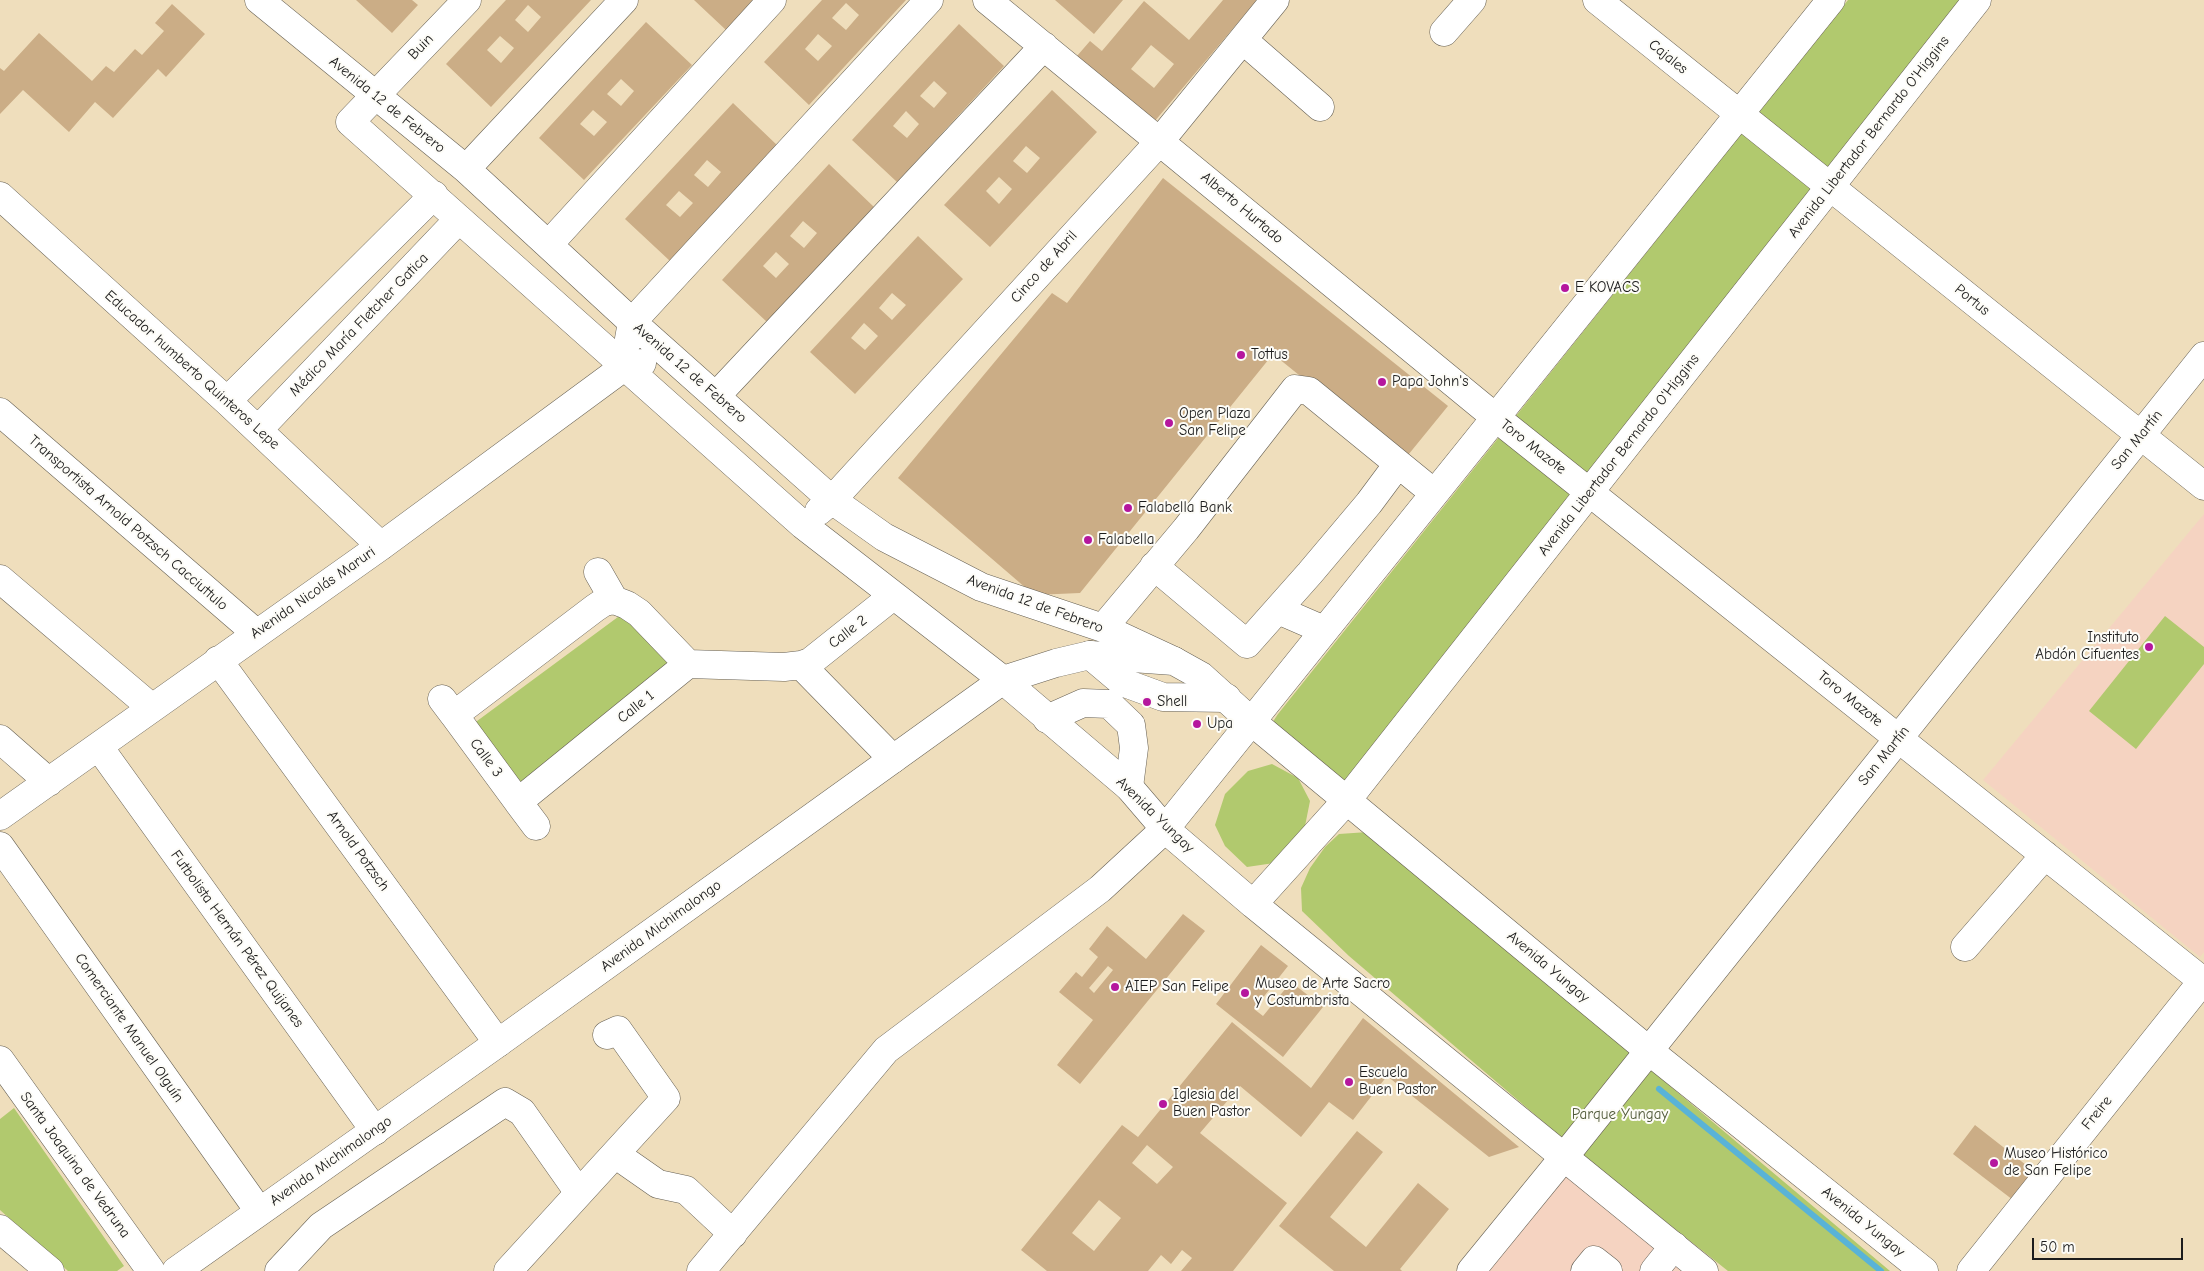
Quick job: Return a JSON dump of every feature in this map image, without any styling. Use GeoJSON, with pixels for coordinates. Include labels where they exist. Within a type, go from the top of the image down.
{"type":"FeatureCollection","features":[{"type":"Feature","properties":{"kind":"street","name":"Avenida 12 de Febrero"},"geometry":{"type":"LineString","coordinates":[[259,0],[466,169],[632,322],[832,500],[884,537],[981,587],[1103,628],[1174,661]]}},
{"type":"Feature","properties":{"kind":"street","name":"Buin"},"geometry":{"type":"LineString","coordinates":[[434,195],[350,122],[467,0]]}},
{"type":"Feature","properties":{"kind":"street"},"geometry":{"type":"LineString","coordinates":[[466,169],[624,0]]}},
{"type":"Feature","properties":{"kind":"street"},"geometry":{"type":"LineString","coordinates":[[549,244],[772,0]]}},
{"type":"Feature","properties":{"kind":"street"},"geometry":{"type":"LineString","coordinates":[[624,368],[632,322],[929,0]]}},
{"type":"Feature","properties":{"kind":"street","name":"Alberto Hurtado"},"geometry":{"type":"LineString","coordinates":[[987,0],[1495,418]]}},
{"type":"Feature","properties":{"kind":"street","name":"Cinco de Abril"},"geometry":{"type":"LineString","coordinates":[[803,525],[832,500],[1160,141],[1276,0]]}},
{"type":"Feature","properties":{"kind":"street"},"geometry":{"type":"LineString","coordinates":[[1444,32],[1472,0]]}},
{"type":"Feature","properties":{"kind":"street","name":"Cajales"},"geometry":{"type":"LineString","coordinates":[[1597,0],[1739,114]]}},
{"type":"Feature","properties":{"kind":"street"},"geometry":{"type":"LineString","coordinates":[[701,1271],[886,1050],[1100,889],[1165,829],[1831,0]]}},
{"type":"Feature","properties":{"kind":"street","name":"Avenida Libertador Bernardo O'Higgins"},"geometry":{"type":"LineString","coordinates":[[1253,904],[1346,800],[1977,0]]}},
{"type":"Feature","properties":{"kind":"street"},"geometry":{"type":"LineString","coordinates":[[1243,40],[1320,107]]}},
{"type":"Feature","properties":{"kind":"street"},"geometry":{"type":"LineString","coordinates":[[716,396],[1044,46]]}},
{"type":"Feature","properties":{"kind":"street","name":"Portus"},"geometry":{"type":"LineString","coordinates":[[1739,114],[2204,486]]}},
{"type":"Feature","properties":{"kind":"street"},"geometry":{"type":"LineString","coordinates":[[227,401],[434,195],[624,368],[803,525],[1003,680]]}},
{"type":"Feature","properties":{"kind":"street","name":"Educador humberto Quinteros Lepe"},"geometry":{"type":"LineString","coordinates":[[0,196],[227,401],[381,546]]}},
{"type":"Feature","properties":{"kind":"street","name":"Médico María Fletcher Gatica"},"geometry":{"type":"LineString","coordinates":[[258,430],[459,219]]}},
{"type":"Feature","properties":{"kind":"street","name":"Avenida Nicolás Maruri"},"geometry":{"type":"LineString","coordinates":[[0,816],[381,546],[624,368],[671,356]]}},
{"type":"Feature","properties":{"kind":"street","name":"San Martín"},"geometry":{"type":"LineString","coordinates":[[1471,1271],[2204,356]]}},
{"type":"Feature","properties":{"kind":"street"},"geometry":{"type":"LineString","coordinates":[[1103,628],[1192,522],[1295,389],[1309,391],[1434,493]]}},
{"type":"Feature","properties":{"kind":"street","name":"Transportista Arnold Potzsch Cacciuttulo"},"geometry":{"type":"LineString","coordinates":[[1,414],[256,633]]}},
{"type":"Feature","properties":{"kind":"street","name":"Toro Mazote"},"geometry":{"type":"LineString","coordinates":[[1495,418],[1590,491],[2203,981]]}},
{"type":"Feature","properties":{"kind":"street"},"geometry":{"type":"LineString","coordinates":[[1154,566],[1247,644],[1369,502],[1398,464]]}},
{"type":"Feature","properties":{"kind":"street"},"geometry":{"type":"LineString","coordinates":[[598,572],[614,600],[627,605],[639,613],[688,664],[784,667],[801,665],[893,759]]}},
{"type":"Feature","properties":{"kind":"street"},"geometry":{"type":"LineString","coordinates":[[0,579],[152,708]]}},
{"type":"Feature","properties":{"kind":"street","name":"Calle 2"},"geometry":{"type":"LineString","coordinates":[[801,665],[810,662],[893,596]]}},
{"type":"Feature","properties":{"kind":"street","name":"Calle 3"},"geometry":{"type":"LineString","coordinates":[[518,802],[448,707],[604,602],[614,600]]}},
{"type":"Feature","properties":{"kind":"street"},"geometry":{"type":"LineString","coordinates":[[1278,610],[1324,630]]}},
{"type":"Feature","properties":{"kind":"street"},"geometry":{"type":"LineString","coordinates":[[1090,656],[1122,682],[1163,697],[1227,698]]}},
{"type":"Feature","properties":{"kind":"street","name":"Avenida Michimalongo"},"geometry":{"type":"LineString","coordinates":[[176,1271],[375,1131],[1003,680],[1056,663],[1090,656],[1174,661]]}},
{"type":"Feature","properties":{"kind":"street","name":"Arnold Potzsch"},"geometry":{"type":"LineString","coordinates":[[218,660],[498,1043]]}},
{"type":"Feature","properties":{"kind":"street","name":"Avenida Yungay"},"geometry":{"type":"LineString","coordinates":[[1174,661],[1201,676],[1251,721],[1648,1050],[1924,1271]]}},
{"type":"Feature","properties":{"kind":"street","name":"Calle 1"},"geometry":{"type":"LineString","coordinates":[[518,802],[688,664]]}},
{"type":"Feature","properties":{"kind":"street","name":"Avenida Yungay"},"geometry":{"type":"LineString","coordinates":[[1003,680],[1129,787],[1165,829],[1253,904],[1674,1246],[1697,1269]]}},
{"type":"Feature","properties":{"kind":"street"},"geometry":{"type":"LineString","coordinates":[[1046,718],[1083,703],[1109,704],[1131,725],[1134,748],[1129,787]]}},
{"type":"Feature","properties":{"kind":"street"},"geometry":{"type":"LineString","coordinates":[[0,739],[49,782]]}},
{"type":"Feature","properties":{"kind":"street","name":"Futbolista Hernán Pérez Quijanes"},"geometry":{"type":"LineString","coordinates":[[99,747],[375,1131]]}},
{"type":"Feature","properties":{"kind":"street"},"geometry":{"type":"LineString","coordinates":[[518,802],[536,826]]}},
{"type":"Feature","properties":{"kind":"street","name":"Comerciante Manuel Olguín"},"geometry":{"type":"LineString","coordinates":[[0,846],[259,1211]]}},
{"type":"Feature","properties":{"kind":"street"},"geometry":{"type":"LineString","coordinates":[[1965,947],[2046,855]]}},
{"type":"Feature","properties":{"kind":"street","name":"Freire"},"geometry":{"type":"LineString","coordinates":[[1971,1271],[2203,981]]}},
{"type":"Feature","properties":{"kind":"street"},"geometry":{"type":"LineString","coordinates":[[508,1271],[666,1098],[618,1030],[607,1035]]}},
{"type":"Feature","properties":{"kind":"street","name":"Santa Joaquina de Vedruna"},"geometry":{"type":"LineString","coordinates":[[0,1060],[9,1093],[151,1271]]}},
{"type":"Feature","properties":{"kind":"street"},"geometry":{"type":"LineString","coordinates":[[279,1271],[321,1226],[505,1102],[522,1112],[579,1193]]}},
{"type":"Feature","properties":{"kind":"street"},"geometry":{"type":"LineString","coordinates":[[615,1154],[658,1184],[686,1190],[733,1234]]}},
{"type":"Feature","properties":{"kind":"street"},"geometry":{"type":"LineString","coordinates":[[0,1229],[50,1271]]}},
{"type":"Feature","properties":{"kind":"street"},"geometry":{"type":"LineString","coordinates":[[1654,1271],[1674,1246]]}},
{"type":"Feature","properties":{"kind":"street"},"geometry":{"type":"LineString","coordinates":[[1585,1271],[1594,1260],[1608,1271]]}},
{"type":"Feature","properties":{"kind":"shaded area","name":"Instituto Abdón Cifuentes"},"geometry":{"type":"Polygon","coordinates":[[[2204,514],[2204,952],[2200,957],[1983,780],[2204,514]]]}},
{"type":"Feature","properties":{"kind":"shaded area"},"geometry":{"type":"Polygon","coordinates":[[[1565,1170],[1682,1271],[1484,1271],[1565,1170]]]}},
{"type":"Feature","properties":{"kind":"green space"},"geometry":{"type":"Polygon","coordinates":[[[1848,0],[1971,0],[1352,781],[1340,787],[1270,726],[1848,0]]]}},
{"type":"Feature","properties":{"kind":"green space"},"geometry":{"type":"Polygon","coordinates":[[[622,614],[673,662],[517,791],[473,724],[622,614]]]}},
{"type":"Feature","properties":{"kind":"green space"},"geometry":{"type":"Polygon","coordinates":[[[2165,616],[2204,647],[2204,664],[2136,749],[2089,711],[2165,616]]]}},
{"type":"Feature","properties":{"kind":"green space"},"geometry":{"type":"Polygon","coordinates":[[[1272,764],[1298,778],[1310,801],[1303,836],[1281,862],[1247,867],[1225,846],[1215,825],[1225,794],[1248,771],[1272,764]]]}},
{"type":"Feature","properties":{"kind":"green space","name":"Parque Yungay"},"geometry":{"type":"Polygon","coordinates":[[[1368,832],[1890,1271],[1728,1271],[1588,1160],[1349,956],[1302,911],[1301,888],[1310,868],[1325,847],[1339,834],[1368,832]]]}},
{"type":"Feature","properties":{"kind":"green space"},"geometry":{"type":"Polygon","coordinates":[[[14,1108],[124,1266],[117,1271],[68,1271],[0,1210],[0,1119],[14,1108]]]}},
{"type":"Feature","properties":{"kind":"building"},"geometry":{"type":"Polygon","coordinates":[[[356,0],[412,0],[418,5],[392,33],[356,0]]]}},
{"type":"Feature","properties":{"kind":"building"},"geometry":{"type":"Polygon","coordinates":[[[506,0],[591,0],[491,107],[446,64],[506,0]],[[528,5],[515,20],[528,32],[541,17],[528,5]],[[500,36],[487,50],[501,63],[514,48],[500,36]]]}},
{"type":"Feature","properties":{"kind":"building"},"geometry":{"type":"Polygon","coordinates":[[[694,0],[753,0],[726,30],[694,0]]]}},
{"type":"Feature","properties":{"kind":"building"},"geometry":{"type":"Polygon","coordinates":[[[822,0],[906,0],[809,105],[764,62],[822,0]],[[846,3],[832,18],[846,30],[859,15],[846,3]],[[818,34],[805,49],[818,61],[832,46],[818,34]]]}},
{"type":"Feature","properties":{"kind":"building"},"geometry":{"type":"Polygon","coordinates":[[[1055,0],[1123,0],[1094,34],[1055,0]]]}},
{"type":"Feature","properties":{"kind":"building"},"geometry":{"type":"Polygon","coordinates":[[[1223,0],[1257,0],[1154,122],[1077,56],[1090,41],[1102,51],[1144,1],[1189,40],[1223,0]],[[1151,45],[1131,69],[1154,88],[1174,64],[1151,45]]]}},
{"type":"Feature","properties":{"kind":"building"},"geometry":{"type":"Polygon","coordinates":[[[172,4],[205,34],[166,77],[158,69],[113,118],[95,102],[69,132],[23,90],[0,114],[0,68],[4,71],[39,33],[92,81],[106,66],[114,72],[135,49],[142,55],[164,31],[155,23],[172,4]]]}},
{"type":"Feature","properties":{"kind":"building"},"geometry":{"type":"Polygon","coordinates":[[[646,22],[692,65],[584,180],[539,138],[646,22]],[[621,79],[607,94],[621,106],[634,91],[621,79]],[[593,110],[580,124],[594,136],[607,122],[593,110]]]}},
{"type":"Feature","properties":{"kind":"building"},"geometry":{"type":"Polygon","coordinates":[[[959,24],[1004,66],[897,182],[852,140],[959,24]],[[934,81],[920,96],[934,108],[947,93],[934,81]],[[906,111],[893,126],[907,138],[919,124],[906,111]]]}},
{"type":"Feature","properties":{"kind":"building"},"geometry":{"type":"Polygon","coordinates":[[[1052,90],[1097,132],[990,247],[944,205],[1052,90]],[[1026,146],[1013,161],[1027,173],[1040,158],[1026,146]],[[999,177],[986,191],[999,204],[1012,189],[999,177]]]}},
{"type":"Feature","properties":{"kind":"building"},"geometry":{"type":"Polygon","coordinates":[[[733,103],[778,146],[670,261],[625,219],[733,103]],[[707,160],[694,175],[708,187],[721,172],[707,160]],[[679,191],[666,205],[680,217],[693,203],[679,191]]]}},
{"type":"Feature","properties":{"kind":"building"},"geometry":{"type":"Polygon","coordinates":[[[829,164],[874,207],[767,322],[722,280],[829,164]],[[803,221],[790,236],[804,248],[817,233],[803,221]],[[776,252],[763,266],[776,278],[789,264],[776,252]]]}},
{"type":"Feature","properties":{"kind":"building"},"geometry":{"type":"Polygon","coordinates":[[[1163,178],[1448,406],[1404,460],[1273,354],[1080,593],[1034,595],[898,478],[1052,293],[1067,303],[1163,178]]]}},
{"type":"Feature","properties":{"kind":"building"},"geometry":{"type":"Polygon","coordinates":[[[918,236],[963,279],[855,394],[810,352],[918,236]],[[892,293],[879,308],[892,320],[906,305],[892,293]],[[864,323],[851,338],[865,350],[878,336],[864,323]]]}},
{"type":"Feature","properties":{"kind":"building"},"geometry":{"type":"Polygon","coordinates":[[[1183,914],[1205,931],[1080,1084],[1057,1065],[1093,1020],[1059,992],[1076,972],[1082,977],[1098,957],[1089,949],[1107,926],[1146,959],[1183,914]],[[1108,966],[1089,988],[1094,993],[1113,970],[1108,966]]]}},
{"type":"Feature","properties":{"kind":"building","name":"Museo de Arte Sacro y Costumbrista"},"geometry":{"type":"Polygon","coordinates":[[[1261,945],[1288,966],[1254,1009],[1263,1016],[1291,982],[1323,1007],[1283,1057],[1216,1004],[1261,945]]]}},
{"type":"Feature","properties":{"kind":"building"},"geometry":{"type":"Polygon","coordinates":[[[1363,1018],[1519,1147],[1489,1157],[1387,1076],[1353,1120],[1329,1102],[1301,1137],[1240,1086],[1200,1133],[1287,1203],[1233,1271],[1181,1271],[1192,1258],[1182,1250],[1171,1264],[1161,1255],[1148,1271],[1047,1271],[1021,1250],[1122,1125],[1138,1137],[1232,1022],[1311,1088],[1363,1018]],[[1147,1145],[1132,1163],[1157,1184],[1173,1167],[1147,1145]],[[1099,1200],[1072,1233],[1094,1251],[1121,1218],[1099,1200]]]}},
{"type":"Feature","properties":{"kind":"building","name":"Museo Histórico de San Felipe"},"geometry":{"type":"Polygon","coordinates":[[[1975,1125],[2035,1172],[2013,1200],[1953,1154],[1975,1125]]]}},
{"type":"Feature","properties":{"kind":"building"},"geometry":{"type":"Polygon","coordinates":[[[1357,1131],[1383,1152],[1330,1217],[1366,1247],[1418,1183],[1449,1209],[1400,1269],[1402,1271],[1334,1271],[1279,1226],[1357,1131]]]}},
{"type":"Feature","properties":{"kind":"waterway"},"geometry":{"type":"LineString","coordinates":[[1659,1089],[1881,1271]]}},
{"type":"Feature","properties":{"kind":"place","name":"E KOVACS"},"geometry":{"type":"Point","coordinates":[1565,288]}},
{"type":"Feature","properties":{"kind":"place","name":"Tottus"},"geometry":{"type":"Point","coordinates":[1241,355]}},
{"type":"Feature","properties":{"kind":"place","name":"Papa John's"},"geometry":{"type":"Point","coordinates":[1382,382]}},
{"type":"Feature","properties":{"kind":"place","name":"Open Plaza San Felipe"},"geometry":{"type":"Point","coordinates":[1169,423]}},
{"type":"Feature","properties":{"kind":"place","name":"Falabella Bank"},"geometry":{"type":"Point","coordinates":[1128,508]}},
{"type":"Feature","properties":{"kind":"place","name":"Falabella"},"geometry":{"type":"Point","coordinates":[1088,540]}},
{"type":"Feature","properties":{"kind":"place","name":"Instituto Abdón Cifuentes"},"geometry":{"type":"Point","coordinates":[2149,647]}},
{"type":"Feature","properties":{"kind":"place","name":"Shell"},"geometry":{"type":"Point","coordinates":[1147,702]}},
{"type":"Feature","properties":{"kind":"place","name":"Upa"},"geometry":{"type":"Point","coordinates":[1197,724]}},
{"type":"Feature","properties":{"kind":"place","name":"AIEP San Felipe"},"geometry":{"type":"Point","coordinates":[1115,987]}},
{"type":"Feature","properties":{"kind":"place","name":"Museo de Arte Sacro y Costumbrista"},"geometry":{"type":"Point","coordinates":[1245,993]}},
{"type":"Feature","properties":{"kind":"place","name":"Escuela Buen Pastor"},"geometry":{"type":"Point","coordinates":[1349,1082]}},
{"type":"Feature","properties":{"kind":"place","name":"Iglesia del Buen Pastor"},"geometry":{"type":"Point","coordinates":[1163,1104]}},
{"type":"Feature","properties":{"kind":"place","name":"Museo Histórico de San Felipe"},"geometry":{"type":"Point","coordinates":[1994,1163]}}]}
